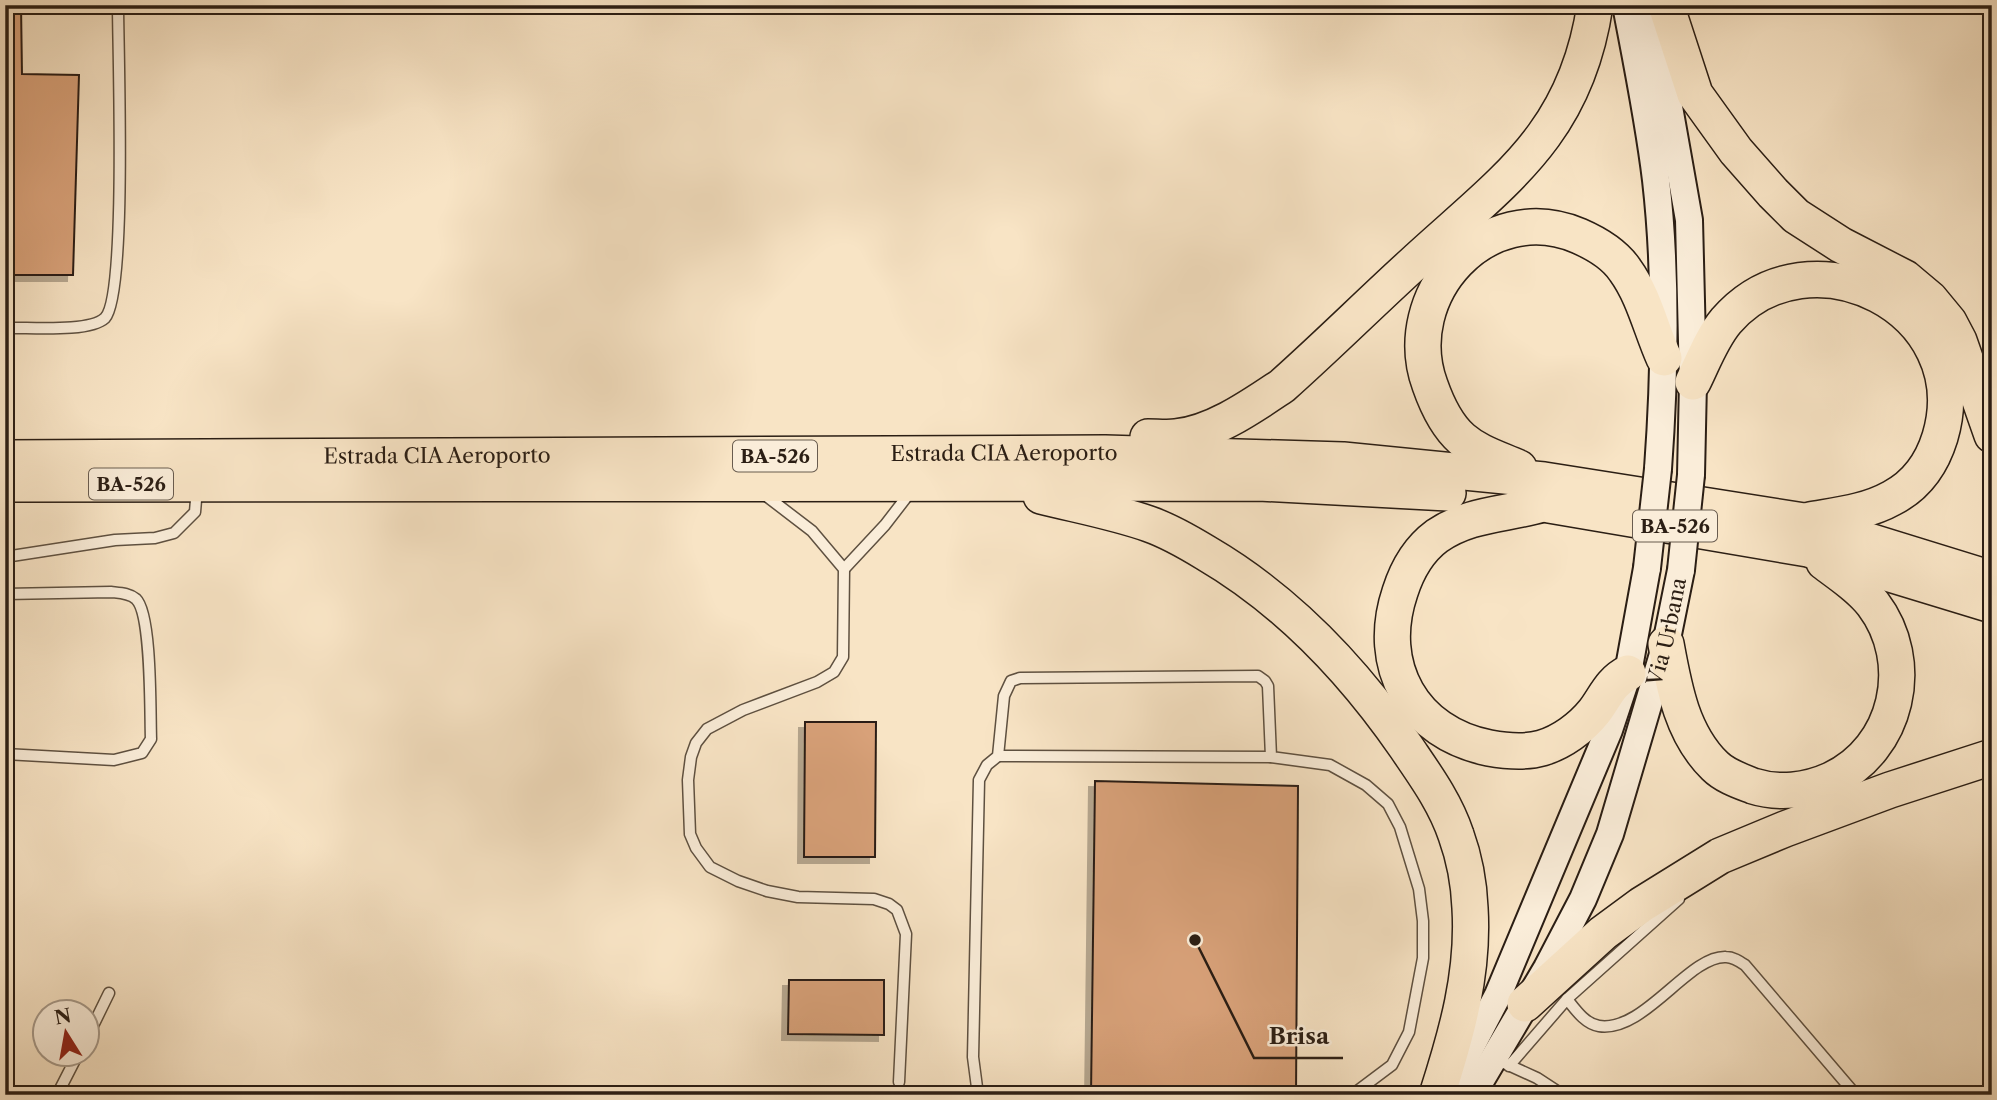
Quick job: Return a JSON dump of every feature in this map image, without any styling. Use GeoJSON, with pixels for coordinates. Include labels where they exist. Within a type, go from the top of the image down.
{"type":"FeatureCollection","features":[{"type":"Feature","properties":{"kind":"highway"},"geometry":{"type":"LineString","coordinates":[[629,456],[699,444],[1179,437],[1229,418],[1282,386],[1522,164],[1539,144],[1563,105],[1591,36],[1595,5]]}},
{"type":"Feature","properties":{"kind":"highway"},"geometry":{"type":"LineString","coordinates":[[1666,5],[1695,94],[1736,151],[1773,193],[1796,216],[1841,245],[1905,278],[1930,299],[1949,322],[1959,341],[1992,435]]}},
{"type":"Feature","properties":{"kind":"highway"},"geometry":{"type":"LineString","coordinates":[[1543,492],[1461,439],[1436,404],[1422,360],[1422,344],[1429,306],[1447,271],[1477,244],[1496,235],[1526,227],[1570,232],[1593,242],[1625,269],[1640,295],[1664,358]]}},
{"type":"Feature","properties":{"kind":"highway"},"geometry":{"type":"LineString","coordinates":[[1666,645],[1674,689],[1684,720],[1717,768],[1762,789],[1784,791],[1804,790],[1820,785],[1857,765],[1879,739],[1890,718],[1897,693],[1895,651],[1883,619],[1869,599],[1806,535],[1892,498],[1920,475],[1937,444],[1945,408],[1945,388],[1938,360],[1928,340],[1908,316],[1889,299],[1872,290],[1825,280],[1784,285],[1741,306],[1714,337],[1693,382]]}},
{"type":"Feature","properties":{"kind":"highway","name":"Estrada CIA Aeroporto"},"geometry":{"type":"LineString","coordinates":[[5,458],[1147,454],[1343,460],[1806,535],[1992,579]]}},
{"type":"Feature","properties":{"kind":"highway","name":"Estrada CIA Aeroporto"},"geometry":{"type":"LineString","coordinates":[[5,484],[1259,483],[1458,493],[1543,492]]}},
{"type":"Feature","properties":{"kind":"highway"},"geometry":{"type":"LineString","coordinates":[[994,484],[1150,524],[1190,543],[1230,567],[1264,590],[1303,624],[1357,683],[1396,732],[1434,787],[1451,824],[1466,874],[1470,907],[1465,1000],[1437,1095]]}},
{"type":"Feature","properties":{"kind":"highway"},"geometry":{"type":"LineString","coordinates":[[1543,492],[1471,519],[1436,537],[1420,552],[1406,573],[1393,615],[1392,652],[1407,694],[1420,712],[1453,737],[1472,744],[1517,751],[1541,748],[1576,730],[1594,713],[1612,684],[1628,673]]}},
{"type":"Feature","properties":{"kind":"highway","name":"Estrada CIA Aeroporto"},"geometry":{"type":"LineString","coordinates":[[1806,535],[1992,605]]}},
{"type":"Feature","properties":{"kind":"highway"},"geometry":{"type":"LineString","coordinates":[[1525,1004],[1603,933],[1641,905],[1784,829],[1890,790],[1992,757]]}},
{"type":"Feature","properties":{"kind":"main road","name":"Via Urbana"},"geometry":{"type":"LineString","coordinates":[[1445,1095],[1498,995],[1609,730],[1628,673],[1647,568],[1658,469],[1664,358],[1662,268],[1656,180],[1626,5]]}},
{"type":"Feature","properties":{"kind":"main road","name":"Via Urbana"},"geometry":{"type":"LineString","coordinates":[[1472,1095],[1502,1062],[1525,1004],[1583,899],[1610,834],[1666,645],[1681,570],[1691,475],[1693,382],[1689,220],[1651,5]]}},
{"type":"Feature","properties":{"kind":"lane"},"geometry":{"type":"LineString","coordinates":[[5,328],[97,323],[106,316],[114,298],[120,198],[118,5]]}},
{"type":"Feature","properties":{"kind":"lane"},"geometry":{"type":"LineString","coordinates":[[5,557],[116,540],[155,538],[174,533],[195,512],[197,484]]}},
{"type":"Feature","properties":{"kind":"lane"},"geometry":{"type":"LineString","coordinates":[[750,485],[792,513],[812,531],[844,569],[843,657],[834,672],[817,682],[752,706],[707,729],[696,743],[691,757],[688,780],[690,834],[696,848],[710,867],[738,881],[767,891],[798,897],[874,899],[890,904],[897,910],[906,934],[899,1082]]}},
{"type":"Feature","properties":{"kind":"lane"},"geometry":{"type":"LineString","coordinates":[[844,569],[885,525],[916,485]]}},
{"type":"Feature","properties":{"kind":"lane"},"geometry":{"type":"LineString","coordinates":[[5,594],[111,592],[126,593],[138,601],[146,624],[151,739],[142,753],[114,760],[5,754]]}},
{"type":"Feature","properties":{"kind":"lane"},"geometry":{"type":"LineString","coordinates":[[998,756],[1004,696],[1011,681],[1020,678],[1184,675],[1258,676],[1265,681],[1268,686],[1271,757]]}},
{"type":"Feature","properties":{"kind":"lane"},"geometry":{"type":"LineString","coordinates":[[978,1095],[973,1057],[979,780],[987,765],[998,756],[1271,757],[1330,765],[1373,791],[1388,804],[1400,827],[1419,889],[1423,921],[1423,958],[1409,1032],[1392,1065],[1352,1095]]}},
{"type":"Feature","properties":{"kind":"lane"},"geometry":{"type":"LineString","coordinates":[[1563,1095],[1537,1078],[1502,1062],[1567,999],[1692,888]]}},
{"type":"Feature","properties":{"kind":"lane"},"geometry":{"type":"LineString","coordinates":[[1567,999],[1583,1018],[1591,1023],[1600,1027],[1614,1025],[1643,1012],[1699,965],[1715,958],[1737,960],[1745,965],[1856,1095]]}},
{"type":"Feature","properties":{"kind":"lane"},"geometry":{"type":"LineString","coordinates":[[102,1007],[109,993]]}},
{"type":"Feature","properties":{"kind":"lane"},"geometry":{"type":"LineString","coordinates":[[57,1095],[71,1068]]}},
{"type":"Feature","properties":{"kind":"building"},"geometry":{"type":"Polygon","coordinates":[[[5,5],[21,5],[22,74],[79,75],[73,275],[5,275],[5,5]]]}},
{"type":"Feature","properties":{"kind":"building"},"geometry":{"type":"Polygon","coordinates":[[[805,722],[876,722],[875,857],[804,857],[805,722]]]}},
{"type":"Feature","properties":{"kind":"building"},"geometry":{"type":"Polygon","coordinates":[[[1095,781],[1298,786],[1296,1095],[1091,1095],[1095,781]]]}},
{"type":"Feature","properties":{"kind":"building"},"geometry":{"type":"Polygon","coordinates":[[[789,980],[884,980],[884,1035],[788,1034],[789,980]]]}},
{"type":"Feature","properties":{"kind":"place","name":"Brisa"},"geometry":{"type":"Point","coordinates":[1195,940]}}]}
